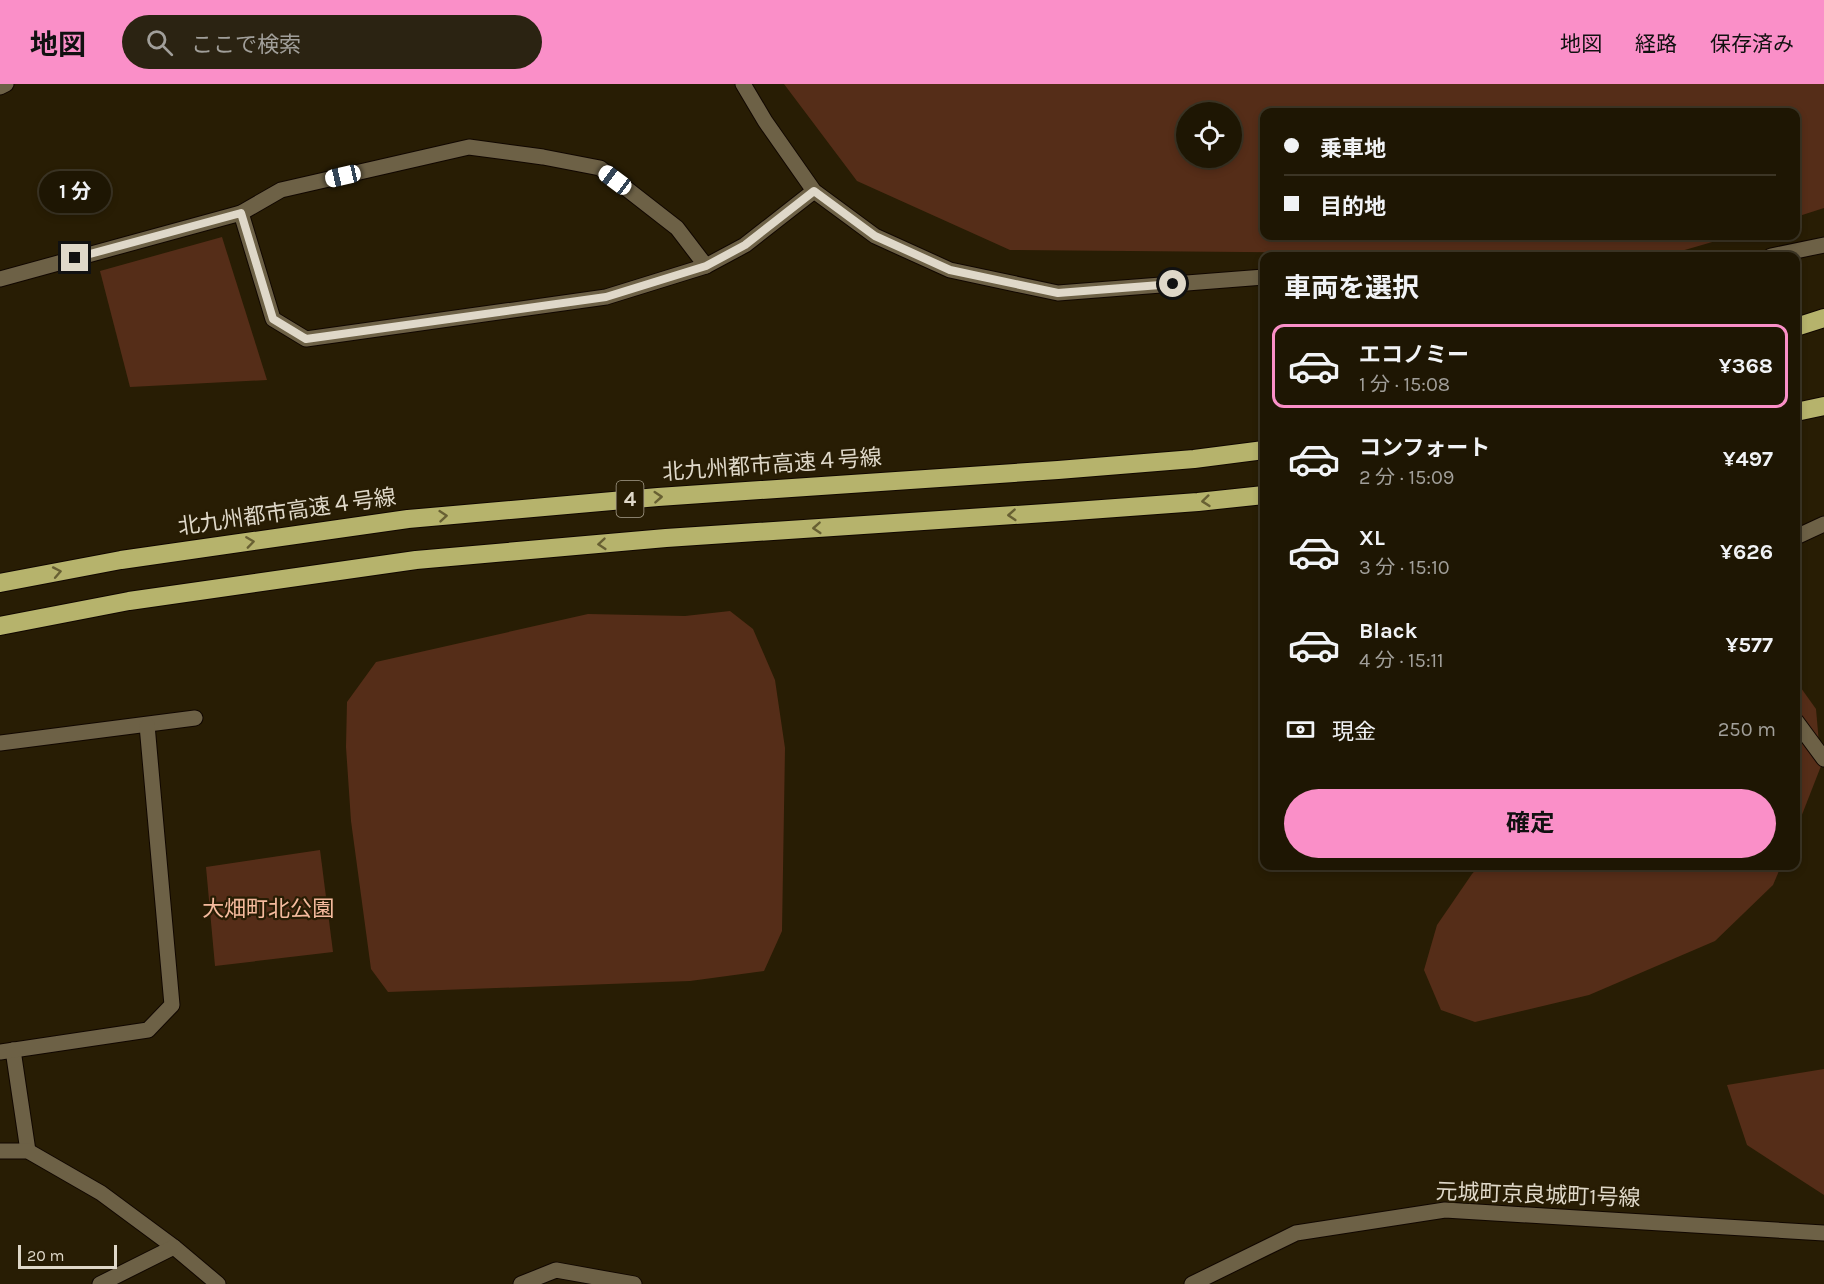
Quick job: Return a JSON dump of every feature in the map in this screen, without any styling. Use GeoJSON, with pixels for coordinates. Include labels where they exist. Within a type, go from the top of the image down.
{"type":"FeatureCollection","features":[{"type":"Feature","properties":{"kind":"highway"},"geometry":{"type":"LineString","coordinates":[[1800,326],[1824,318]]}},
{"type":"Feature","properties":{"kind":"highway"},"geometry":{"type":"LineString","coordinates":[[1800,411],[1824,405]]}},
{"type":"Feature","properties":{"kind":"highway","name":"北九州都市高速４号線"},"geometry":{"type":"LineString","coordinates":[[0,583],[121,560],[408,519],[658,497],[1194,459],[1260,451]]}},
{"type":"Feature","properties":{"kind":"highway","name":"4"},"geometry":{"type":"LineString","coordinates":[[0,626],[129,601],[416,560],[666,538],[1061,512],[1260,495]]}},
{"type":"Feature","properties":{"kind":"street"},"geometry":{"type":"LineString","coordinates":[[0,87],[6,84]]}},
{"type":"Feature","properties":{"kind":"street"},"geometry":{"type":"LineString","coordinates":[[743,84],[765,121],[814,191],[875,236],[950,270],[1058,293],[1260,277]]}},
{"type":"Feature","properties":{"kind":"street"},"geometry":{"type":"LineString","coordinates":[[0,279],[241,213],[281,190],[469,147],[600,168],[677,228],[706,266]]}},
{"type":"Feature","properties":{"kind":"street"},"geometry":{"type":"LineString","coordinates":[[241,213],[273,319],[306,339],[606,297],[706,266],[745,245],[814,191]]}},
{"type":"Feature","properties":{"kind":"street"},"geometry":{"type":"LineString","coordinates":[[1790,252],[1824,245]]}},
{"type":"Feature","properties":{"kind":"street"},"geometry":{"type":"LineString","coordinates":[[1800,535],[1824,524]]}},
{"type":"Feature","properties":{"kind":"street"},"geometry":{"type":"LineString","coordinates":[[0,743],[195,718]]}},
{"type":"Feature","properties":{"kind":"street"},"geometry":{"type":"LineString","coordinates":[[28,1151],[7,1051],[148,1030],[172,1005],[147,725]]}},
{"type":"Feature","properties":{"kind":"street"},"geometry":{"type":"LineString","coordinates":[[1800,726],[1824,759]]}},
{"type":"Feature","properties":{"kind":"street"},"geometry":{"type":"LineString","coordinates":[[0,1151],[28,1151],[101,1193],[174,1247],[218,1284]]}},
{"type":"Feature","properties":{"kind":"street","name":"元城町京良城町1号線"},"geometry":{"type":"LineString","coordinates":[[1192,1284],[1296,1233],[1445,1210],[1824,1233]]}},
{"type":"Feature","properties":{"kind":"street"},"geometry":{"type":"LineString","coordinates":[[100,1284],[174,1247]]}},
{"type":"Feature","properties":{"kind":"street"},"geometry":{"type":"LineString","coordinates":[[522,1284],[556,1270],[634,1284]]}},
{"type":"Feature","properties":{"kind":"green space"},"geometry":{"type":"Polygon","coordinates":[[[784,84],[1824,84],[1824,208],[1800,216],[1800,108],[1260,108],[1260,240],[1719,240],[1678,252],[1010,250],[857,181],[784,84]]]}},
{"type":"Feature","properties":{"kind":"green space"},"geometry":{"type":"Polygon","coordinates":[[[222,237],[267,380],[130,387],[100,271],[222,237]]]}},
{"type":"Feature","properties":{"kind":"green space"},"geometry":{"type":"Polygon","coordinates":[[[730,611],[753,629],[775,680],[785,748],[782,931],[764,971],[690,981],[388,992],[371,969],[351,821],[346,747],[347,702],[376,662],[588,614],[685,616],[730,611]]]}},
{"type":"Feature","properties":{"kind":"green space"},"geometry":{"type":"Polygon","coordinates":[[[1800,687],[1816,709],[1821,766],[1800,820],[1800,687]]]}},
{"type":"Feature","properties":{"kind":"green space","name":"大畑町北公園"},"geometry":{"type":"Polygon","coordinates":[[[320,850],[333,952],[215,966],[206,867],[320,850]]]}},
{"type":"Feature","properties":{"kind":"green space"},"geometry":{"type":"Polygon","coordinates":[[[1476,870],[1779,870],[1773,885],[1715,941],[1589,995],[1475,1022],[1441,1010],[1424,970],[1437,925],[1476,870]]]}},
{"type":"Feature","properties":{"kind":"green space"},"geometry":{"type":"Polygon","coordinates":[[[1824,1069],[1824,1195],[1747,1145],[1727,1085],[1824,1069]]]}},
{"type":"Feature","properties":{"kind":"route"},"geometry":{"type":"LineString","coordinates":[[75,258],[241,213],[273,319],[306,339],[606,297],[706,266],[745,245],[814,191],[875,236],[950,270],[1058,293],[1173,284]]}}]}
